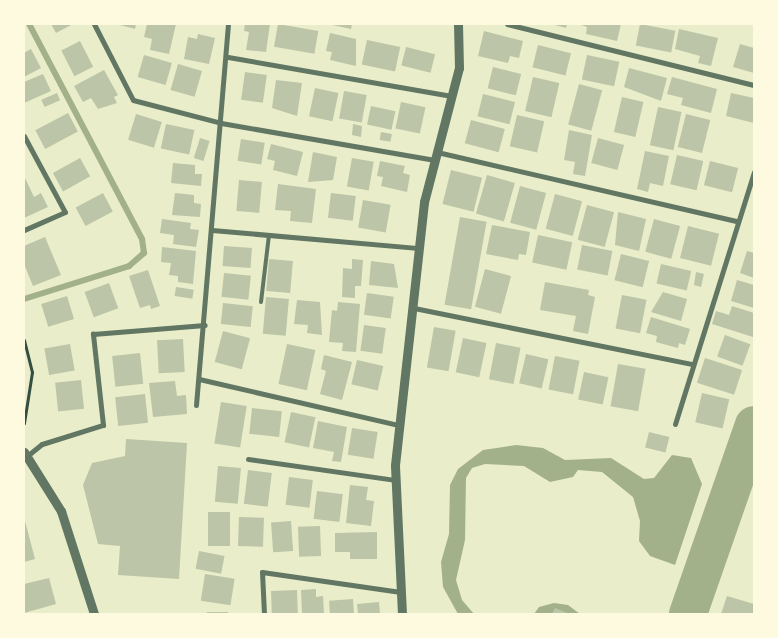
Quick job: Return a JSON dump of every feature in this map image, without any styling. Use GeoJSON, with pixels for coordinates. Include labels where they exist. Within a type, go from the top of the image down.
{"type":"FeatureCollection","features":[{"type":"Feature","properties":{"kind":"street"},"geometry":{"type":"LineString","coordinates":[[94,24],[133,100],[220,123],[436,156],[736,221]]}},
{"type":"Feature","properties":{"kind":"street"},"geometry":{"type":"LineString","coordinates":[[196,405],[205,325],[220,123],[228,56],[228,24]]}},
{"type":"Feature","properties":{"kind":"street"},"geometry":{"type":"LineString","coordinates":[[402,614],[395,480],[399,425],[414,308],[424,202],[459,68],[458,24]]}},
{"type":"Feature","properties":{"kind":"street"},"geometry":{"type":"LineString","coordinates":[[507,24],[754,85]]}},
{"type":"Feature","properties":{"kind":"street"},"geometry":{"type":"LineString","coordinates":[[228,56],[452,96]]}},
{"type":"Feature","properties":{"kind":"street"},"geometry":{"type":"LineString","coordinates":[[24,136],[65,212],[24,230]]}},
{"type":"Feature","properties":{"kind":"street"},"geometry":{"type":"LineString","coordinates":[[674,424],[736,221],[754,172]]}},
{"type":"Feature","properties":{"kind":"street"},"geometry":{"type":"LineString","coordinates":[[212,230],[419,248]]}},
{"type":"Feature","properties":{"kind":"street"},"geometry":{"type":"LineString","coordinates":[[414,308],[692,364]]}},
{"type":"Feature","properties":{"kind":"street"},"geometry":{"type":"LineString","coordinates":[[94,614],[71,536],[25,454],[42,444],[103,425],[93,334],[205,325]]}},
{"type":"Feature","properties":{"kind":"street"},"geometry":{"type":"LineString","coordinates":[[199,379],[399,425]]}},
{"type":"Feature","properties":{"kind":"street"},"geometry":{"type":"LineString","coordinates":[[248,459],[395,480]]}},
{"type":"Feature","properties":{"kind":"street"},"geometry":{"type":"LineString","coordinates":[[264,614],[262,572],[401,592]]}},
{"type":"Feature","properties":{"kind":"lane"},"geometry":{"type":"LineString","coordinates":[[260,302],[270,235]]}},
{"type":"Feature","properties":{"kind":"path"},"geometry":{"type":"LineString","coordinates":[[24,340],[32,372],[24,423]]}},
{"type":"Feature","properties":{"kind":"shaded area"},"geometry":{"type":"Polygon","coordinates":[[[516,445],[543,448],[565,460],[611,458],[644,479],[654,478],[672,455],[691,458],[702,484],[675,565],[650,556],[639,541],[640,521],[633,497],[602,472],[578,470],[573,477],[550,482],[524,466],[485,464],[472,468],[466,478],[465,540],[456,580],[462,600],[474,614],[458,614],[443,587],[441,562],[449,534],[450,485],[458,469],[483,450],[516,445]]]}},
{"type":"Feature","properties":{"kind":"shaded area"},"geometry":{"type":"Polygon","coordinates":[[[554,603],[568,605],[580,614],[534,614],[539,607],[554,603]]]}},
{"type":"Feature","properties":{"kind":"building"},"geometry":{"type":"Polygon","coordinates":[[[51,24],[73,24],[56,33],[51,24]]]}},
{"type":"Feature","properties":{"kind":"building"},"geometry":{"type":"Polygon","coordinates":[[[116,24],[136,24],[135,29],[116,24]]]}},
{"type":"Feature","properties":{"kind":"building"},"geometry":{"type":"Polygon","coordinates":[[[147,24],[176,24],[169,54],[150,50],[152,39],[144,37],[147,24]]]}},
{"type":"Feature","properties":{"kind":"building"},"geometry":{"type":"Polygon","coordinates":[[[245,24],[270,24],[266,52],[246,50],[249,32],[244,31],[245,24]]]}},
{"type":"Feature","properties":{"kind":"building"},"geometry":{"type":"Polygon","coordinates":[[[278,24],[318,31],[314,54],[274,47],[278,24]]]}},
{"type":"Feature","properties":{"kind":"building"},"geometry":{"type":"Polygon","coordinates":[[[328,24],[352,24],[351,29],[328,24]]]}},
{"type":"Feature","properties":{"kind":"building"},"geometry":{"type":"Polygon","coordinates":[[[551,24],[567,24],[566,28],[551,24]]]}},
{"type":"Feature","properties":{"kind":"building"},"geometry":{"type":"Polygon","coordinates":[[[578,24],[621,24],[617,41],[586,34],[587,27],[578,24]]]}},
{"type":"Feature","properties":{"kind":"building"},"geometry":{"type":"Polygon","coordinates":[[[640,24],[675,31],[671,52],[636,46],[640,24]]]}},
{"type":"Feature","properties":{"kind":"building"},"geometry":{"type":"Polygon","coordinates":[[[679,29],[718,38],[711,66],[698,63],[700,56],[675,49],[679,29]]]}},
{"type":"Feature","properties":{"kind":"building"},"geometry":{"type":"Polygon","coordinates":[[[484,31],[523,41],[519,58],[510,56],[508,63],[478,56],[484,31]]]}},
{"type":"Feature","properties":{"kind":"building"},"geometry":{"type":"Polygon","coordinates":[[[330,33],[356,39],[356,66],[330,60],[332,52],[326,51],[330,33]]]}},
{"type":"Feature","properties":{"kind":"building"},"geometry":{"type":"Polygon","coordinates":[[[198,34],[215,38],[209,64],[184,59],[188,37],[197,39],[198,34]]]}},
{"type":"Feature","properties":{"kind":"building"},"geometry":{"type":"Polygon","coordinates":[[[367,40],[400,47],[395,72],[362,64],[367,40]]]}},
{"type":"Feature","properties":{"kind":"building"},"geometry":{"type":"Polygon","coordinates":[[[80,41],[93,67],[74,76],[61,51],[80,41]]]}},
{"type":"Feature","properties":{"kind":"building"},"geometry":{"type":"Polygon","coordinates":[[[740,44],[754,48],[754,73],[733,67],[740,44]]]}},
{"type":"Feature","properties":{"kind":"building"},"geometry":{"type":"Polygon","coordinates":[[[538,45],[571,53],[565,76],[532,67],[538,45]]]}},
{"type":"Feature","properties":{"kind":"building"},"geometry":{"type":"Polygon","coordinates":[[[406,47],[435,54],[431,73],[401,65],[406,47]]]}},
{"type":"Feature","properties":{"kind":"building"},"geometry":{"type":"Polygon","coordinates":[[[31,49],[41,68],[24,77],[24,53],[31,49]]]}},
{"type":"Feature","properties":{"kind":"building"},"geometry":{"type":"Polygon","coordinates":[[[144,55],[172,63],[166,85],[138,77],[144,55]]]}},
{"type":"Feature","properties":{"kind":"building"},"geometry":{"type":"Polygon","coordinates":[[[587,55],[619,62],[614,86],[582,79],[587,55]]]}},
{"type":"Feature","properties":{"kind":"building"},"geometry":{"type":"Polygon","coordinates":[[[178,64],[202,71],[195,97],[171,90],[178,64]]]}},
{"type":"Feature","properties":{"kind":"building"},"geometry":{"type":"Polygon","coordinates":[[[493,67],[521,74],[516,95],[488,88],[493,67]]]}},
{"type":"Feature","properties":{"kind":"building"},"geometry":{"type":"Polygon","coordinates":[[[629,68],[667,78],[661,101],[624,87],[629,68]]]}},
{"type":"Feature","properties":{"kind":"building"},"geometry":{"type":"Polygon","coordinates":[[[104,70],[118,95],[114,97],[117,103],[98,109],[91,98],[83,102],[74,86],[104,70]]]}},
{"type":"Feature","properties":{"kind":"building"},"geometry":{"type":"Polygon","coordinates":[[[245,72],[267,75],[263,103],[241,100],[245,72]]]}},
{"type":"Feature","properties":{"kind":"building"},"geometry":{"type":"Polygon","coordinates":[[[43,74],[51,91],[24,103],[24,82],[43,74]]]}},
{"type":"Feature","properties":{"kind":"building"},"geometry":{"type":"Polygon","coordinates":[[[533,77],[559,83],[551,117],[525,111],[533,77]]]}},
{"type":"Feature","properties":{"kind":"building"},"geometry":{"type":"Polygon","coordinates":[[[672,77],[717,89],[711,113],[681,105],[683,98],[667,94],[672,77]]]}},
{"type":"Feature","properties":{"kind":"building"},"geometry":{"type":"Polygon","coordinates":[[[276,80],[302,83],[297,116],[272,108],[276,80]]]}},
{"type":"Feature","properties":{"kind":"building"},"geometry":{"type":"Polygon","coordinates":[[[579,84],[602,90],[591,131],[568,125],[579,84]]]}},
{"type":"Feature","properties":{"kind":"building"},"geometry":{"type":"Polygon","coordinates":[[[315,88],[338,93],[332,121],[309,116],[315,88]]]}},
{"type":"Feature","properties":{"kind":"building"},"geometry":{"type":"Polygon","coordinates":[[[344,91],[367,95],[362,123],[339,119],[344,91]]]}},
{"type":"Feature","properties":{"kind":"building"},"geometry":{"type":"Polygon","coordinates":[[[57,93],[60,100],[44,107],[41,100],[57,93]]]}},
{"type":"Feature","properties":{"kind":"building"},"geometry":{"type":"Polygon","coordinates":[[[731,93],[754,98],[754,123],[726,116],[731,93]]]}},
{"type":"Feature","properties":{"kind":"building"},"geometry":{"type":"Polygon","coordinates":[[[483,94],[515,102],[509,124],[477,116],[483,94]]]}},
{"type":"Feature","properties":{"kind":"building"},"geometry":{"type":"Polygon","coordinates":[[[622,97],[643,102],[635,137],[614,132],[622,97]]]}},
{"type":"Feature","properties":{"kind":"building"},"geometry":{"type":"Polygon","coordinates":[[[401,102],[425,107],[420,134],[395,128],[401,102]]]}},
{"type":"Feature","properties":{"kind":"building"},"geometry":{"type":"Polygon","coordinates":[[[371,106],[395,111],[392,130],[367,125],[371,106]]]}},
{"type":"Feature","properties":{"kind":"building"},"geometry":{"type":"Polygon","coordinates":[[[658,107],[681,112],[673,150],[650,145],[658,107]]]}},
{"type":"Feature","properties":{"kind":"building"},"geometry":{"type":"Polygon","coordinates":[[[68,113],[78,132],[45,149],[35,130],[68,113]]]}},
{"type":"Feature","properties":{"kind":"building"},"geometry":{"type":"Polygon","coordinates":[[[136,114],[162,122],[154,148],[128,140],[136,114]]]}},
{"type":"Feature","properties":{"kind":"building"},"geometry":{"type":"Polygon","coordinates":[[[686,114],[710,120],[702,153],[678,147],[686,114]]]}},
{"type":"Feature","properties":{"kind":"building"},"geometry":{"type":"Polygon","coordinates":[[[517,115],[544,121],[537,152],[510,146],[517,115]]]}},
{"type":"Feature","properties":{"kind":"building"},"geometry":{"type":"Polygon","coordinates":[[[471,120],[505,129],[499,152],[465,143],[471,120]]]}},
{"type":"Feature","properties":{"kind":"building"},"geometry":{"type":"Polygon","coordinates":[[[166,124],[194,130],[189,154],[161,148],[166,124]]]}},
{"type":"Feature","properties":{"kind":"building"},"geometry":{"type":"Polygon","coordinates":[[[353,124],[362,126],[361,137],[352,135],[353,124]]]}},
{"type":"Feature","properties":{"kind":"building"},"geometry":{"type":"Polygon","coordinates":[[[569,130],[592,135],[585,176],[573,174],[575,162],[564,160],[569,130]]]}},
{"type":"Feature","properties":{"kind":"building"},"geometry":{"type":"Polygon","coordinates":[[[381,132],[392,134],[390,142],[380,140],[381,132]]]}},
{"type":"Feature","properties":{"kind":"building"},"geometry":{"type":"Polygon","coordinates":[[[200,138],[210,141],[203,161],[194,158],[200,138]]]}},
{"type":"Feature","properties":{"kind":"building"},"geometry":{"type":"Polygon","coordinates":[[[598,138],[624,145],[617,170],[591,163],[598,138]]]}},
{"type":"Feature","properties":{"kind":"building"},"geometry":{"type":"Polygon","coordinates":[[[241,139],[265,143],[261,164],[238,161],[241,139]]]}},
{"type":"Feature","properties":{"kind":"building"},"geometry":{"type":"Polygon","coordinates":[[[271,144],[303,152],[297,176],[273,170],[275,161],[267,159],[271,144]]]}},
{"type":"Feature","properties":{"kind":"building"},"geometry":{"type":"Polygon","coordinates":[[[645,151],[669,156],[663,186],[650,183],[648,192],[637,189],[645,151]]]}},
{"type":"Feature","properties":{"kind":"building"},"geometry":{"type":"Polygon","coordinates":[[[313,152],[337,157],[333,180],[308,182],[313,152]]]}},
{"type":"Feature","properties":{"kind":"building"},"geometry":{"type":"Polygon","coordinates":[[[677,155],[703,161],[697,190],[670,184],[677,155]]]}},
{"type":"Feature","properties":{"kind":"building"},"geometry":{"type":"Polygon","coordinates":[[[80,158],[90,176],[63,191],[53,173],[80,158]]]}},
{"type":"Feature","properties":{"kind":"building"},"geometry":{"type":"Polygon","coordinates":[[[352,158],[374,162],[369,190],[347,187],[352,158]]]}},
{"type":"Feature","properties":{"kind":"building"},"geometry":{"type":"Polygon","coordinates":[[[380,161],[405,166],[403,173],[410,175],[407,192],[381,186],[383,177],[377,176],[380,161]]]}},
{"type":"Feature","properties":{"kind":"building"},"geometry":{"type":"Polygon","coordinates":[[[710,161],[738,168],[732,192],[704,185],[710,161]]]}},
{"type":"Feature","properties":{"kind":"building"},"geometry":{"type":"Polygon","coordinates":[[[173,163],[195,165],[195,174],[202,174],[201,186],[171,183],[173,163]]]}},
{"type":"Feature","properties":{"kind":"building"},"geometry":{"type":"Polygon","coordinates":[[[451,170],[482,178],[474,212],[443,204],[451,170]]]}},
{"type":"Feature","properties":{"kind":"building"},"geometry":{"type":"Polygon","coordinates":[[[487,175],[515,183],[504,221],[476,213],[487,175]]]}},
{"type":"Feature","properties":{"kind":"building"},"geometry":{"type":"Polygon","coordinates":[[[25,178],[34,197],[41,193],[48,207],[24,218],[25,178]]]}},
{"type":"Feature","properties":{"kind":"building"},"geometry":{"type":"Polygon","coordinates":[[[239,180],[262,182],[259,213],[236,211],[239,180]]]}},
{"type":"Feature","properties":{"kind":"building"},"geometry":{"type":"Polygon","coordinates":[[[278,184],[316,189],[312,223],[290,221],[291,211],[275,210],[278,184]]]}},
{"type":"Feature","properties":{"kind":"building"},"geometry":{"type":"Polygon","coordinates":[[[520,186],[546,193],[536,230],[510,223],[520,186]]]}},
{"type":"Feature","properties":{"kind":"building"},"geometry":{"type":"Polygon","coordinates":[[[103,193],[113,212],[85,226],[76,208],[103,193]]]}},
{"type":"Feature","properties":{"kind":"building"},"geometry":{"type":"Polygon","coordinates":[[[175,193],[194,195],[194,203],[201,204],[200,217],[172,215],[175,193]]]}},
{"type":"Feature","properties":{"kind":"building"},"geometry":{"type":"Polygon","coordinates":[[[331,193],[356,196],[353,221],[328,218],[331,193]]]}},
{"type":"Feature","properties":{"kind":"building"},"geometry":{"type":"Polygon","coordinates":[[[555,194],[582,201],[573,236],[546,229],[555,194]]]}},
{"type":"Feature","properties":{"kind":"building"},"geometry":{"type":"Polygon","coordinates":[[[363,200],[391,205],[386,232],[358,228],[363,200]]]}},
{"type":"Feature","properties":{"kind":"building"},"geometry":{"type":"Polygon","coordinates":[[[587,205],[614,212],[605,247],[578,240],[587,205]]]}},
{"type":"Feature","properties":{"kind":"building"},"geometry":{"type":"Polygon","coordinates":[[[618,212],[646,219],[639,251],[615,245],[618,212]]]}},
{"type":"Feature","properties":{"kind":"building"},"geometry":{"type":"Polygon","coordinates":[[[460,217],[487,222],[471,309],[445,305],[460,217]]]}},
{"type":"Feature","properties":{"kind":"building"},"geometry":{"type":"Polygon","coordinates":[[[162,219],[191,223],[190,229],[199,230],[196,247],[173,244],[174,235],[160,233],[162,219]]]}},
{"type":"Feature","properties":{"kind":"building"},"geometry":{"type":"Polygon","coordinates":[[[654,219],[680,226],[671,259],[645,252],[654,219]]]}},
{"type":"Feature","properties":{"kind":"building"},"geometry":{"type":"Polygon","coordinates":[[[492,225],[530,232],[526,255],[519,254],[518,260],[486,254],[492,225]]]}},
{"type":"Feature","properties":{"kind":"building"},"geometry":{"type":"Polygon","coordinates":[[[688,226],[719,234],[711,266],[680,258],[688,226]]]}},
{"type":"Feature","properties":{"kind":"building"},"geometry":{"type":"Polygon","coordinates":[[[538,235],[572,242],[566,270],[532,262],[538,235]]]}},
{"type":"Feature","properties":{"kind":"building"},"geometry":{"type":"Polygon","coordinates":[[[45,237],[61,275],[33,286],[24,264],[24,246],[45,237]]]}},
{"type":"Feature","properties":{"kind":"building"},"geometry":{"type":"Polygon","coordinates":[[[582,245],[612,251],[608,275],[577,270],[582,245]]]}},
{"type":"Feature","properties":{"kind":"building"},"geometry":{"type":"Polygon","coordinates":[[[224,246],[252,248],[251,268],[223,266],[224,246]]]}},
{"type":"Feature","properties":{"kind":"building"},"geometry":{"type":"Polygon","coordinates":[[[162,247],[196,251],[193,284],[178,282],[178,276],[169,275],[171,263],[161,262],[162,247]]]}},
{"type":"Feature","properties":{"kind":"building"},"geometry":{"type":"Polygon","coordinates":[[[747,251],[754,253],[754,278],[740,273],[747,251]]]}},
{"type":"Feature","properties":{"kind":"building"},"geometry":{"type":"Polygon","coordinates":[[[621,254],[649,261],[643,287],[614,280],[621,254]]]}},
{"type":"Feature","properties":{"kind":"building"},"geometry":{"type":"Polygon","coordinates":[[[269,259],[293,261],[290,293],[266,291],[269,259]]]}},
{"type":"Feature","properties":{"kind":"building"},"geometry":{"type":"Polygon","coordinates":[[[352,259],[363,260],[361,286],[355,286],[355,298],[342,297],[343,268],[352,269],[352,259]]]}},
{"type":"Feature","properties":{"kind":"building"},"geometry":{"type":"Polygon","coordinates":[[[371,261],[394,264],[398,288],[369,285],[371,261]]]}},
{"type":"Feature","properties":{"kind":"building"},"geometry":{"type":"Polygon","coordinates":[[[661,264],[691,271],[687,290],[657,283],[661,264]]]}},
{"type":"Feature","properties":{"kind":"building"},"geometry":{"type":"Polygon","coordinates":[[[485,269],[511,276],[501,314],[475,307],[485,269]]]}},
{"type":"Feature","properties":{"kind":"building"},"geometry":{"type":"Polygon","coordinates":[[[148,270],[160,306],[151,309],[150,305],[140,308],[129,276],[148,270]]]}},
{"type":"Feature","properties":{"kind":"building"},"geometry":{"type":"Polygon","coordinates":[[[696,272],[704,274],[701,287],[694,285],[696,272]]]}},
{"type":"Feature","properties":{"kind":"building"},"geometry":{"type":"Polygon","coordinates":[[[224,273],[251,276],[248,300],[221,297],[224,273]]]}},
{"type":"Feature","properties":{"kind":"building"},"geometry":{"type":"Polygon","coordinates":[[[737,280],[754,285],[754,308],[731,301],[737,280]]]}},
{"type":"Feature","properties":{"kind":"building"},"geometry":{"type":"Polygon","coordinates":[[[545,282],[589,290],[588,295],[595,297],[588,334],[573,331],[576,316],[540,310],[545,282]]]}},
{"type":"Feature","properties":{"kind":"building"},"geometry":{"type":"Polygon","coordinates":[[[109,283],[118,308],[94,317],[85,292],[109,283]]]}},
{"type":"Feature","properties":{"kind":"building"},"geometry":{"type":"Polygon","coordinates":[[[176,287],[194,290],[192,299],[175,296],[176,287]]]}},
{"type":"Feature","properties":{"kind":"building"},"geometry":{"type":"Polygon","coordinates":[[[663,292],[687,299],[681,321],[651,312],[663,292]]]}},
{"type":"Feature","properties":{"kind":"building"},"geometry":{"type":"Polygon","coordinates":[[[367,293],[394,297],[391,319],[364,315],[367,293]]]}},
{"type":"Feature","properties":{"kind":"building"},"geometry":{"type":"Polygon","coordinates":[[[622,295],[647,300],[640,333],[616,328],[622,295]]]}},
{"type":"Feature","properties":{"kind":"building"},"geometry":{"type":"Polygon","coordinates":[[[67,296],[74,319],[48,327],[41,304],[67,296]]]}},
{"type":"Feature","properties":{"kind":"building"},"geometry":{"type":"Polygon","coordinates":[[[266,297],[289,299],[286,336],[263,334],[266,297]]]}},
{"type":"Feature","properties":{"kind":"building"},"geometry":{"type":"Polygon","coordinates":[[[297,300],[320,302],[322,335],[307,333],[308,325],[294,324],[297,300]]]}},
{"type":"Feature","properties":{"kind":"building"},"geometry":{"type":"Polygon","coordinates":[[[338,302],[360,304],[356,352],[342,351],[343,343],[329,342],[332,310],[337,311],[338,302]]]}},
{"type":"Feature","properties":{"kind":"building"},"geometry":{"type":"Polygon","coordinates":[[[223,303],[253,306],[251,327],[221,324],[223,303]]]}},
{"type":"Feature","properties":{"kind":"building"},"geometry":{"type":"Polygon","coordinates":[[[732,306],[754,313],[753,337],[712,324],[716,311],[729,315],[732,306]]]}},
{"type":"Feature","properties":{"kind":"building"},"geometry":{"type":"Polygon","coordinates":[[[651,317],[690,329],[685,345],[679,343],[678,348],[656,342],[657,336],[646,333],[651,317]]]}},
{"type":"Feature","properties":{"kind":"building"},"geometry":{"type":"Polygon","coordinates":[[[364,325],[386,328],[382,354],[360,351],[364,325]]]}},
{"type":"Feature","properties":{"kind":"building"},"geometry":{"type":"Polygon","coordinates":[[[434,327],[456,331],[449,371],[427,367],[434,327]]]}},
{"type":"Feature","properties":{"kind":"building"},"geometry":{"type":"Polygon","coordinates":[[[223,331],[250,338],[242,369],[215,362],[223,331]]]}},
{"type":"Feature","properties":{"kind":"building"},"geometry":{"type":"Polygon","coordinates":[[[725,335],[750,344],[743,366],[717,357],[725,335]]]}},
{"type":"Feature","properties":{"kind":"building"},"geometry":{"type":"Polygon","coordinates":[[[463,338],[486,343],[479,377],[456,372],[463,338]]]}},
{"type":"Feature","properties":{"kind":"building"},"geometry":{"type":"Polygon","coordinates":[[[183,339],[185,372],[159,373],[157,340],[183,339]]]}},
{"type":"Feature","properties":{"kind":"building"},"geometry":{"type":"Polygon","coordinates":[[[496,343],[521,348],[513,384],[489,379],[496,343]]]}},
{"type":"Feature","properties":{"kind":"building"},"geometry":{"type":"Polygon","coordinates":[[[70,344],[75,371],[49,375],[44,349],[70,344]]]}},
{"type":"Feature","properties":{"kind":"building"},"geometry":{"type":"Polygon","coordinates":[[[287,344],[315,350],[307,390],[278,384],[287,344]]]}},
{"type":"Feature","properties":{"kind":"building"},"geometry":{"type":"Polygon","coordinates":[[[140,353],[143,384],[115,387],[112,356],[140,353]]]}},
{"type":"Feature","properties":{"kind":"building"},"geometry":{"type":"Polygon","coordinates":[[[526,354],[548,359],[542,388],[519,383],[526,354]]]}},
{"type":"Feature","properties":{"kind":"building"},"geometry":{"type":"Polygon","coordinates":[[[324,355],[352,362],[342,400],[320,394],[326,371],[321,369],[324,355]]]}},
{"type":"Feature","properties":{"kind":"building"},"geometry":{"type":"Polygon","coordinates":[[[555,356],[580,361],[573,394],[549,389],[555,356]]]}},
{"type":"Feature","properties":{"kind":"building"},"geometry":{"type":"Polygon","coordinates":[[[705,358],[742,370],[734,395],[697,383],[705,358]]]}},
{"type":"Feature","properties":{"kind":"building"},"geometry":{"type":"Polygon","coordinates":[[[357,360],[383,366],[378,390],[351,384],[357,360]]]}},
{"type":"Feature","properties":{"kind":"building"},"geometry":{"type":"Polygon","coordinates":[[[618,364],[646,369],[638,411],[611,406],[618,364]]]}},
{"type":"Feature","properties":{"kind":"building"},"geometry":{"type":"Polygon","coordinates":[[[584,372],[608,377],[603,405],[578,399],[584,372]]]}},
{"type":"Feature","properties":{"kind":"building"},"geometry":{"type":"Polygon","coordinates":[[[81,380],[84,409],[58,412],[55,383],[81,380]]]}},
{"type":"Feature","properties":{"kind":"building"},"geometry":{"type":"Polygon","coordinates":[[[175,381],[177,396],[186,395],[187,414],[153,417],[149,383],[175,381]]]}},
{"type":"Feature","properties":{"kind":"building"},"geometry":{"type":"Polygon","coordinates":[[[702,393],[729,399],[723,429],[695,422],[702,393]]]}},
{"type":"Feature","properties":{"kind":"building"},"geometry":{"type":"Polygon","coordinates":[[[145,394],[148,423],[118,426],[115,397],[145,394]]]}},
{"type":"Feature","properties":{"kind":"building"},"geometry":{"type":"Polygon","coordinates":[[[221,402],[247,406],[240,448],[214,443],[221,402]]]}},
{"type":"Feature","properties":{"kind":"building"},"geometry":{"type":"Polygon","coordinates":[[[252,408],[282,411],[279,437],[249,434],[252,408]]]}},
{"type":"Feature","properties":{"kind":"building"},"geometry":{"type":"Polygon","coordinates":[[[291,412],[315,417],[309,448],[285,442],[291,412]]]}},
{"type":"Feature","properties":{"kind":"building"},"geometry":{"type":"Polygon","coordinates":[[[318,421],[347,427],[341,462],[332,461],[334,452],[313,448],[318,421]]]}},
{"type":"Feature","properties":{"kind":"building"},"geometry":{"type":"Polygon","coordinates":[[[352,428],[378,432],[373,459],[348,455],[352,428]]]}},
{"type":"Feature","properties":{"kind":"building"},"geometry":{"type":"Polygon","coordinates":[[[649,432],[669,437],[666,453],[645,448],[649,432]]]}},
{"type":"Feature","properties":{"kind":"building"},"geometry":{"type":"Polygon","coordinates":[[[126,439],[187,443],[179,579],[118,575],[120,546],[98,544],[83,485],[92,463],[125,456],[126,439]]]}},
{"type":"Feature","properties":{"kind":"building"},"geometry":{"type":"Polygon","coordinates":[[[218,466],[241,468],[238,504],[215,502],[218,466]]]}},
{"type":"Feature","properties":{"kind":"building"},"geometry":{"type":"Polygon","coordinates":[[[248,470],[272,473],[268,507],[244,504],[248,470]]]}},
{"type":"Feature","properties":{"kind":"building"},"geometry":{"type":"Polygon","coordinates":[[[289,477],[313,480],[309,508],[286,505],[289,477]]]}},
{"type":"Feature","properties":{"kind":"building"},"geometry":{"type":"Polygon","coordinates":[[[350,485],[368,487],[366,500],[374,501],[371,526],[346,523],[350,485]]]}},
{"type":"Feature","properties":{"kind":"building"},"geometry":{"type":"Polygon","coordinates":[[[317,491],[343,494],[339,522],[314,519],[317,491]]]}},
{"type":"Feature","properties":{"kind":"building"},"geometry":{"type":"Polygon","coordinates":[[[208,512],[230,512],[230,546],[208,546],[208,512]]]}},
{"type":"Feature","properties":{"kind":"building"},"geometry":{"type":"Polygon","coordinates":[[[239,517],[264,518],[263,547],[238,546],[239,517]]]}},
{"type":"Feature","properties":{"kind":"building"},"geometry":{"type":"Polygon","coordinates":[[[291,521],[293,551],[273,552],[271,522],[291,521]]]}},
{"type":"Feature","properties":{"kind":"building"},"geometry":{"type":"Polygon","coordinates":[[[24,522],[35,559],[24,562],[24,522]]]}},
{"type":"Feature","properties":{"kind":"building"},"geometry":{"type":"Polygon","coordinates":[[[320,526],[321,556],[299,557],[298,527],[320,526]]]}},
{"type":"Feature","properties":{"kind":"building"},"geometry":{"type":"Polygon","coordinates":[[[377,532],[377,559],[350,559],[350,552],[335,552],[335,533],[377,532]]]}},
{"type":"Feature","properties":{"kind":"building"},"geometry":{"type":"Polygon","coordinates":[[[199,551],[225,556],[221,574],[196,569],[199,551]]]}},
{"type":"Feature","properties":{"kind":"building"},"geometry":{"type":"Polygon","coordinates":[[[205,574],[235,579],[230,605],[201,601],[205,574]]]}},
{"type":"Feature","properties":{"kind":"building"},"geometry":{"type":"Polygon","coordinates":[[[49,578],[56,604],[24,613],[24,584],[49,578]]]}},
{"type":"Feature","properties":{"kind":"building"},"geometry":{"type":"Polygon","coordinates":[[[316,589],[316,597],[323,596],[324,614],[302,614],[301,590],[316,589]]]}},
{"type":"Feature","properties":{"kind":"building"},"geometry":{"type":"Polygon","coordinates":[[[297,590],[298,614],[272,614],[271,591],[297,590]]]}},
{"type":"Feature","properties":{"kind":"building"},"geometry":{"type":"Polygon","coordinates":[[[727,596],[754,604],[754,614],[721,614],[727,596]]]}},
{"type":"Feature","properties":{"kind":"building"},"geometry":{"type":"Polygon","coordinates":[[[353,599],[354,614],[330,614],[329,601],[353,599]]]}},
{"type":"Feature","properties":{"kind":"building"},"geometry":{"type":"Polygon","coordinates":[[[379,602],[380,614],[358,614],[357,604],[379,602]]]}},
{"type":"Feature","properties":{"kind":"building"},"geometry":{"type":"Polygon","coordinates":[[[555,608],[570,614],[552,614],[555,608]]]}},
{"type":"Feature","properties":{"kind":"building"},"geometry":{"type":"Polygon","coordinates":[[[207,612],[228,612],[228,614],[207,614],[207,612]]]}},
{"type":"Feature","properties":{"kind":"waterway"},"geometry":{"type":"LineString","coordinates":[[24,299],[129,266],[144,253],[142,239],[29,24]]}},
{"type":"Feature","properties":{"kind":"waterway"},"geometry":{"type":"LineString","coordinates":[[688,614],[754,425]]}}]}
